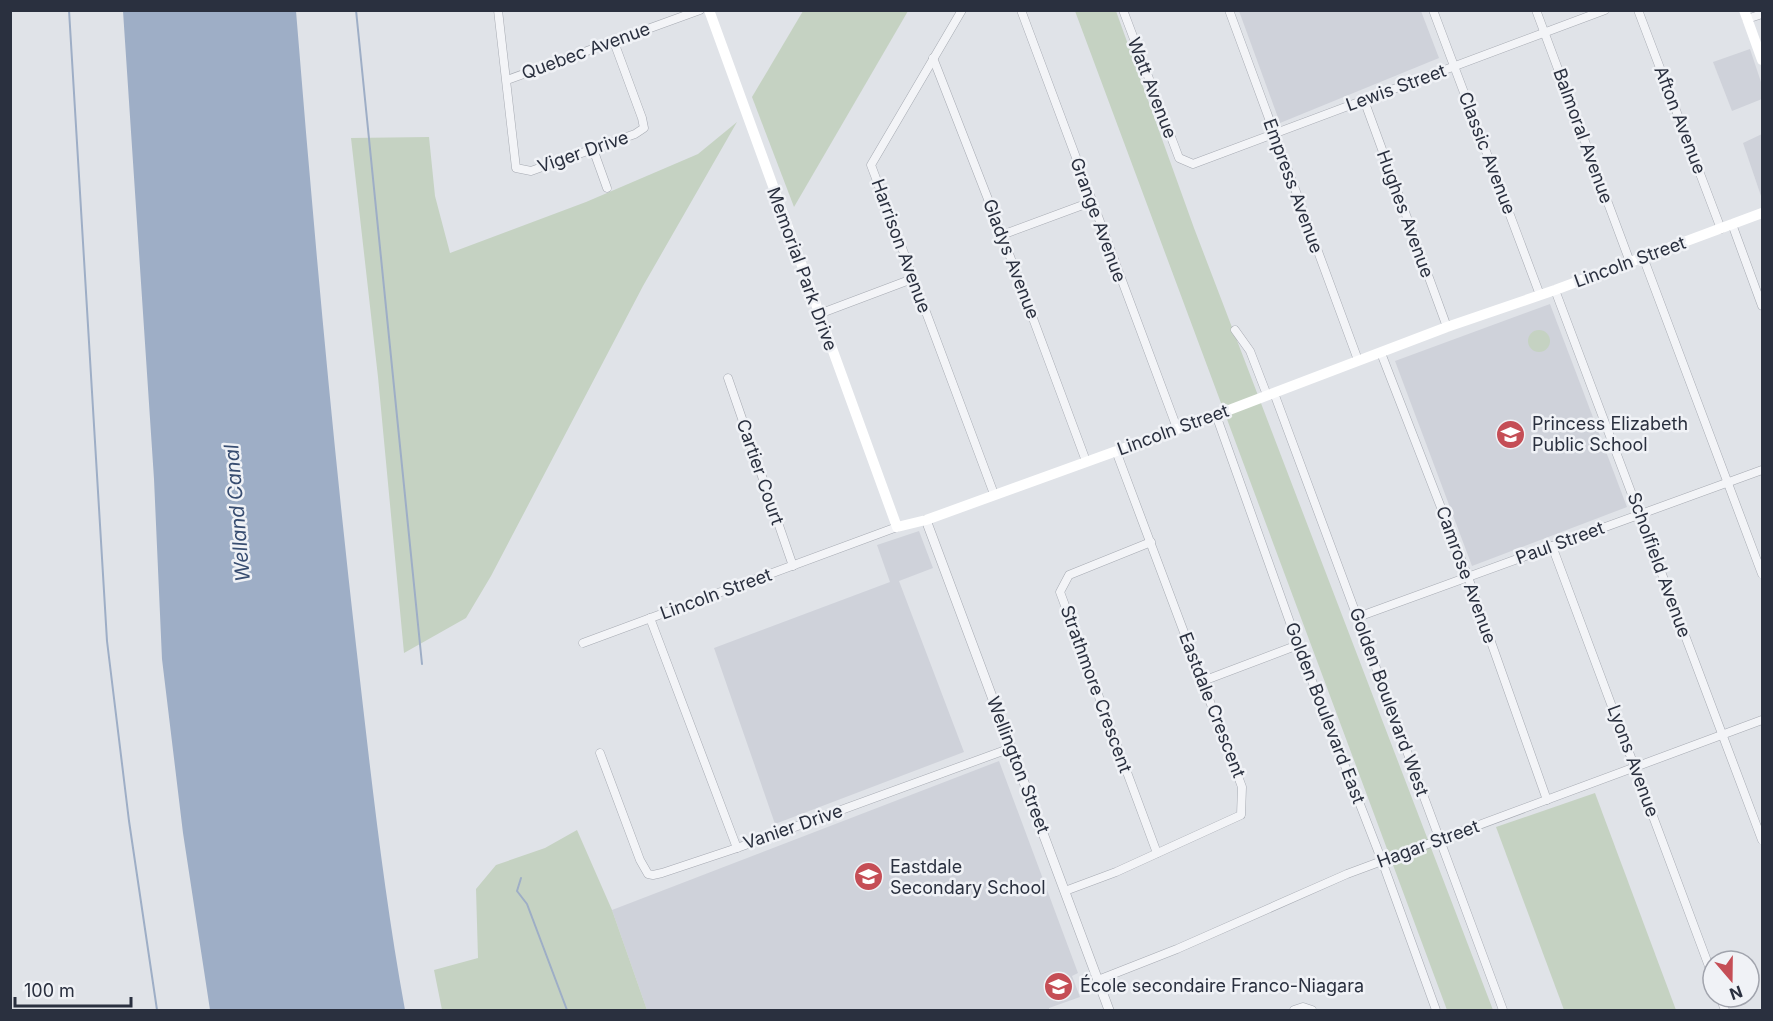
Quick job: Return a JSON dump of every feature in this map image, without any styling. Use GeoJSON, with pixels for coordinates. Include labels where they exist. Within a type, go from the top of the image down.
{"type":"FeatureCollection","features":[{"type":"Feature","properties":{"kind":"main road","name":"Memorial Park Drive"},"geometry":{"type":"LineString","coordinates":[[709,10],[897,526]]}},
{"type":"Feature","properties":{"kind":"main road"},"geometry":{"type":"LineString","coordinates":[[1746,15],[1762,60]]}},
{"type":"Feature","properties":{"kind":"main road","name":"Lincoln Street"},"geometry":{"type":"LineString","coordinates":[[897,526],[926,520],[1762,213]]}},
{"type":"Feature","properties":{"kind":"street","name":"Viger Drive"},"geometry":{"type":"LineString","coordinates":[[498,10],[516,168],[531,171],[635,134],[644,128],[614,42]]}},
{"type":"Feature","properties":{"kind":"street","name":"Quebec Avenue"},"geometry":{"type":"LineString","coordinates":[[507,80],[700,10]]}},
{"type":"Feature","properties":{"kind":"street","name":"Harrison Avenue"},"geometry":{"type":"LineString","coordinates":[[962,10],[871,165],[994,494]]}},
{"type":"Feature","properties":{"kind":"street","name":"Grange Avenue"},"geometry":{"type":"LineString","coordinates":[[1021,10],[1177,428]]}},
{"type":"Feature","properties":{"kind":"street","name":"Watt Avenue"},"geometry":{"type":"LineString","coordinates":[[1123,10],[1179,158],[1186,162]]}},
{"type":"Feature","properties":{"kind":"street","name":"Empress Avenue"},"geometry":{"type":"LineString","coordinates":[[1229,10],[1358,360]]}},
{"type":"Feature","properties":{"kind":"street","name":"Classic Avenue"},"geometry":{"type":"LineString","coordinates":[[1433,10],[1540,295]]}},
{"type":"Feature","properties":{"kind":"street","name":"Balmoral Avenue"},"geometry":{"type":"LineString","coordinates":[[1536,10],[1630,262]]}},
{"type":"Feature","properties":{"kind":"street","name":"Lewis Street"},"geometry":{"type":"LineString","coordinates":[[1186,162],[1193,164],[1605,10]]}},
{"type":"Feature","properties":{"kind":"street","name":"Afton Avenue"},"geometry":{"type":"LineString","coordinates":[[1638,10],[1721,229]]}},
{"type":"Feature","properties":{"kind":"street"},"geometry":{"type":"LineString","coordinates":[[1746,15],[1762,14]]}},
{"type":"Feature","properties":{"kind":"street","name":"Gladys Avenue"},"geometry":{"type":"LineString","coordinates":[[933,58],[1086,461]]}},
{"type":"Feature","properties":{"kind":"street","name":"Hughes Avenue"},"geometry":{"type":"LineString","coordinates":[[1364,100],[1447,327]]}},
{"type":"Feature","properties":{"kind":"street"},"geometry":{"type":"LineString","coordinates":[[593,149],[607,188]]}},
{"type":"Feature","properties":{"kind":"street"},"geometry":{"type":"LineString","coordinates":[[1002,235],[1092,202]]}},
{"type":"Feature","properties":{"kind":"street"},"geometry":{"type":"LineString","coordinates":[[1732,225],[1762,306]]}},
{"type":"Feature","properties":{"kind":"street"},"geometry":{"type":"LineString","coordinates":[[1643,257],[1762,574]]}},
{"type":"Feature","properties":{"kind":"street"},"geometry":{"type":"LineString","coordinates":[[819,314],[912,279]]}},
{"type":"Feature","properties":{"kind":"street","name":"Scholfield Avenue"},"geometry":{"type":"LineString","coordinates":[[1555,290],[1762,840]]}},
{"type":"Feature","properties":{"kind":"street","name":"Golden Boulevard West"},"geometry":{"type":"LineString","coordinates":[[1235,330],[1250,351],[1271,394],[1358,617],[1503,1011]]}},
{"type":"Feature","properties":{"kind":"street","name":"Camrose Avenue"},"geometry":{"type":"LineString","coordinates":[[1381,353],[1468,577],[1547,800]]}},
{"type":"Feature","properties":{"kind":"street","name":"Cartier Court"},"geometry":{"type":"LineString","coordinates":[[728,378],[793,566]]}},
{"type":"Feature","properties":{"kind":"street","name":"Golden Boulevard East"},"geometry":{"type":"LineString","coordinates":[[1216,415],[1298,645],[1382,861],[1436,1011]]}},
{"type":"Feature","properties":{"kind":"street","name":"Eastdale Crescent"},"geometry":{"type":"LineString","coordinates":[[1065,891],[1157,854],[1241,815],[1242,787],[1116,451]]}},
{"type":"Feature","properties":{"kind":"street","name":"Paul Street"},"geometry":{"type":"LineString","coordinates":[[1358,617],[1762,470]]}},
{"type":"Feature","properties":{"kind":"street","name":"Wellington Street"},"geometry":{"type":"LineString","coordinates":[[926,520],[1109,1011]]}},
{"type":"Feature","properties":{"kind":"street","name":"Lincoln Street"},"geometry":{"type":"LineString","coordinates":[[583,642],[897,526]]}},
{"type":"Feature","properties":{"kind":"street","name":"Strathmore Crescent"},"geometry":{"type":"LineString","coordinates":[[1151,542],[1069,575],[1060,592],[1157,854]]}},
{"type":"Feature","properties":{"kind":"street","name":"Lyons Avenue"},"geometry":{"type":"LineString","coordinates":[[1552,546],[1703,949]]}},
{"type":"Feature","properties":{"kind":"street","name":"Vanier Drive"},"geometry":{"type":"LineString","coordinates":[[650,618],[736,848],[1011,748]]}},
{"type":"Feature","properties":{"kind":"street"},"geometry":{"type":"LineString","coordinates":[[1203,681],[1298,645]]}},
{"type":"Feature","properties":{"kind":"street","name":"Hagar Street"},"geometry":{"type":"LineString","coordinates":[[1098,980],[1177,949],[1313,888],[1762,720]]}},
{"type":"Feature","properties":{"kind":"street"},"geometry":{"type":"LineString","coordinates":[[600,753],[643,869],[648,874],[662,873],[736,848]]}},
{"type":"Feature","properties":{"kind":"street"},"geometry":{"type":"LineString","coordinates":[[1294,1011],[1303,1007],[1312,1011]]}},
{"type":"Feature","properties":{"kind":"shaded area"},"geometry":{"type":"Polygon","coordinates":[[[1239,11],[1421,11],[1439,58],[1280,123],[1239,11]]]}},
{"type":"Feature","properties":{"kind":"shaded area"},"geometry":{"type":"Polygon","coordinates":[[[1750,49],[1762,85],[1762,99],[1732,111],[1713,62],[1750,49]]]}},
{"type":"Feature","properties":{"kind":"shaded area"},"geometry":{"type":"Polygon","coordinates":[[[1762,134],[1762,199],[1743,143],[1762,134]]]}},
{"type":"Feature","properties":{"kind":"shaded area","name":"Princess Elizabeth Public School"},"geometry":{"type":"Polygon","coordinates":[[[1550,304],[1627,507],[1472,566],[1395,361],[1550,304]]]}},
{"type":"Feature","properties":{"kind":"shaded area"},"geometry":{"type":"Polygon","coordinates":[[[919,531],[933,568],[899,581],[964,752],[775,824],[714,648],[890,582],[877,545],[919,531]]]}},
{"type":"Feature","properties":{"kind":"shaded area","name":"Eastdale Secondary School"},"geometry":{"type":"Polygon","coordinates":[[[999,761],[1078,973],[1072,976],[1080,997],[1049,1008],[1049,1010],[647,1010],[612,910],[999,761]]]}},
{"type":"Feature","properties":{"kind":"green space"},"geometry":{"type":"Polygon","coordinates":[[[803,11],[908,11],[794,207],[752,97],[803,11]]]}},
{"type":"Feature","properties":{"kind":"green space"},"geometry":{"type":"Polygon","coordinates":[[[1075,11],[1116,11],[1194,228],[1493,1010],[1447,1010],[1075,11]]]}},
{"type":"Feature","properties":{"kind":"green space"},"geometry":{"type":"Polygon","coordinates":[[[737,122],[643,286],[491,576],[466,618],[404,653],[378,377],[351,138],[429,137],[435,196],[450,253],[586,202],[698,154],[737,122]]]}},
{"type":"Feature","properties":{"kind":"green space"},"geometry":{"type":"Polygon","coordinates":[[[1539,330],[1547,333],[1550,341],[1547,349],[1539,352],[1531,349],[1528,341],[1531,333],[1539,330]]]}},
{"type":"Feature","properties":{"kind":"green space"},"geometry":{"type":"Polygon","coordinates":[[[1595,793],[1676,1010],[1564,1010],[1496,827],[1595,793]]]}},
{"type":"Feature","properties":{"kind":"green space"},"geometry":{"type":"Polygon","coordinates":[[[577,830],[612,910],[647,1010],[442,1010],[434,970],[478,958],[476,889],[496,865],[545,848],[577,830]]]}},
{"type":"Feature","properties":{"kind":"water","name":"Welland Canal"},"geometry":{"type":"Polygon","coordinates":[[[123,11],[296,11],[323,328],[347,566],[378,828],[405,1010],[210,1010],[183,833],[162,659],[154,479],[123,11]]]}},
{"type":"Feature","properties":{"kind":"waterway"},"geometry":{"type":"LineString","coordinates":[[69,10],[107,641],[129,821],[157,1010]]}},
{"type":"Feature","properties":{"kind":"waterway"},"geometry":{"type":"LineString","coordinates":[[356,10],[422,664]]}},
{"type":"Feature","properties":{"kind":"waterway"},"geometry":{"type":"LineString","coordinates":[[521,878],[517,891],[527,904],[567,1010]]}},
{"type":"Feature","properties":{"kind":"place","name":"Princess Elizabeth Public School"},"geometry":{"type":"Point","coordinates":[1511,434]}},
{"type":"Feature","properties":{"kind":"place","name":"Eastdale Secondary School"},"geometry":{"type":"Point","coordinates":[869,877]}},
{"type":"Feature","properties":{"kind":"place","name":"École secondaire Franco-Niagara"},"geometry":{"type":"Point","coordinates":[1059,986]}}]}
